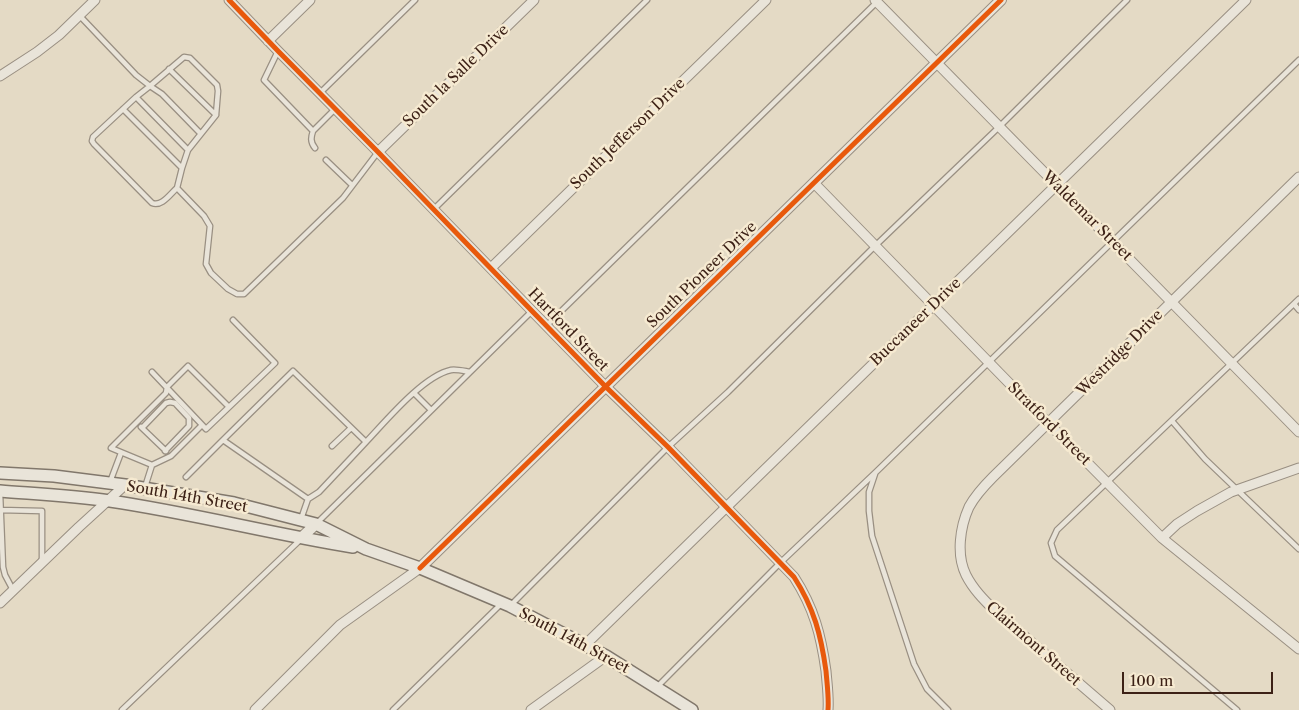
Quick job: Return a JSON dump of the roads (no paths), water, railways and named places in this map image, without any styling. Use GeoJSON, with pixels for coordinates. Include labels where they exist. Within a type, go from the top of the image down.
{"type":"FeatureCollection","features":[{"type":"Feature","properties":{"kind":"main road","name":"South 14th Street"},"geometry":{"type":"LineString","coordinates":[[0,473],[54,476],[125,485],[234,504],[316,524],[366,549],[420,568],[506,605],[606,656],[657,687],[688,709]]}},
{"type":"Feature","properties":{"kind":"main road","name":"South 14th Street"},"geometry":{"type":"LineString","coordinates":[[0,491],[108,501],[171,511],[301,538],[366,549]]}},
{"type":"Feature","properties":{"kind":"street"},"geometry":{"type":"LineString","coordinates":[[0,76],[60,35],[95,0]]}},
{"type":"Feature","properties":{"kind":"street","name":"Hartford Street"},"geometry":{"type":"LineString","coordinates":[[229,0],[794,577],[804,592],[818,626],[828,689],[828,710]]}},
{"type":"Feature","properties":{"kind":"street"},"geometry":{"type":"LineString","coordinates":[[268,41],[310,0]]}},
{"type":"Feature","properties":{"kind":"street","name":"South la Salle Drive"},"geometry":{"type":"LineString","coordinates":[[378,152],[534,0]]}},
{"type":"Feature","properties":{"kind":"street","name":"South Jefferson Drive"},"geometry":{"type":"LineString","coordinates":[[490,268],[766,0]]}},
{"type":"Feature","properties":{"kind":"street","name":"South Pioneer Drive"},"geometry":{"type":"LineString","coordinates":[[420,568],[1001,0]]}},
{"type":"Feature","properties":{"kind":"street","name":"Buccaneer Drive"},"geometry":{"type":"LineString","coordinates":[[585,645],[1246,0]]}},
{"type":"Feature","properties":{"kind":"street","name":"Waldemar Street"},"geometry":{"type":"LineString","coordinates":[[877,1],[1299,432]]}},
{"type":"Feature","properties":{"kind":"street","name":"Westridge Drive"},"geometry":{"type":"LineString","coordinates":[[960,541],[962,525],[969,507],[979,492],[1299,177]]}},
{"type":"Feature","properties":{"kind":"street","name":"Stratford Street"},"geometry":{"type":"LineString","coordinates":[[814,183],[1162,538],[1299,649]]}},
{"type":"Feature","properties":{"kind":"street"},"geometry":{"type":"LineString","coordinates":[[1162,538],[1177,524],[1196,511],[1231,492],[1299,468]]}},
{"type":"Feature","properties":{"kind":"street"},"geometry":{"type":"LineString","coordinates":[[0,603],[125,485]]}},
{"type":"Feature","properties":{"kind":"street"},"geometry":{"type":"LineString","coordinates":[[301,538],[316,524]]}},
{"type":"Feature","properties":{"kind":"street","name":"Clairmont Street"},"geometry":{"type":"LineString","coordinates":[[960,541],[961,558],[965,574],[979,595],[1110,710]]}},
{"type":"Feature","properties":{"kind":"street"},"geometry":{"type":"LineString","coordinates":[[255,710],[340,626],[420,568]]}},
{"type":"Feature","properties":{"kind":"street"},"geometry":{"type":"LineString","coordinates":[[531,710],[606,656]]}},
{"type":"Feature","properties":{"kind":"lane"},"geometry":{"type":"LineString","coordinates":[[320,93],[415,0]]}},
{"type":"Feature","properties":{"kind":"lane"},"geometry":{"type":"LineString","coordinates":[[434,209],[647,0]]}},
{"type":"Feature","properties":{"kind":"lane"},"geometry":{"type":"LineString","coordinates":[[393,710],[506,605],[668,447],[728,392],[1128,0]]}},
{"type":"Feature","properties":{"kind":"lane"},"geometry":{"type":"LineString","coordinates":[[547,325],[877,1]]}},
{"type":"Feature","properties":{"kind":"lane"},"geometry":{"type":"LineString","coordinates":[[79,15],[136,75],[162,94],[200,133]]}},
{"type":"Feature","properties":{"kind":"lane"},"geometry":{"type":"LineString","coordinates":[[278,52],[264,80],[313,130]]}},
{"type":"Feature","properties":{"kind":"lane"},"geometry":{"type":"LineString","coordinates":[[184,57],[190,58],[218,88],[216,115],[188,150],[177,188],[160,204],[152,203],[92,141],[93,137],[150,86],[184,57]]}},
{"type":"Feature","properties":{"kind":"lane"},"geometry":{"type":"LineString","coordinates":[[657,687],[780,563],[1299,60]]}},
{"type":"Feature","properties":{"kind":"lane"},"geometry":{"type":"LineString","coordinates":[[169,69],[216,115]]}},
{"type":"Feature","properties":{"kind":"lane"},"geometry":{"type":"LineString","coordinates":[[136,97],[188,150]]}},
{"type":"Feature","properties":{"kind":"lane"},"geometry":{"type":"LineString","coordinates":[[123,109],[182,168]]}},
{"type":"Feature","properties":{"kind":"lane"},"geometry":{"type":"LineString","coordinates":[[315,148],[312,145],[311,139],[313,130],[335,109]]}},
{"type":"Feature","properties":{"kind":"lane"},"geometry":{"type":"LineString","coordinates":[[177,188],[204,216],[210,226],[206,264],[211,273],[228,290],[237,294],[244,294],[343,198],[378,152]]}},
{"type":"Feature","properties":{"kind":"lane"},"geometry":{"type":"LineString","coordinates":[[326,160],[352,186]]}},
{"type":"Feature","properties":{"kind":"lane"},"geometry":{"type":"LineString","coordinates":[[1237,710],[1055,556],[1051,543],[1057,530],[1299,299]]}},
{"type":"Feature","properties":{"kind":"lane"},"geometry":{"type":"LineString","coordinates":[[1294,304],[1299,310]]}},
{"type":"Feature","properties":{"kind":"lane"},"geometry":{"type":"LineString","coordinates":[[316,524],[532,311]]}},
{"type":"Feature","properties":{"kind":"lane"},"geometry":{"type":"LineString","coordinates":[[152,372],[206,429],[275,363],[233,320]]}},
{"type":"Feature","properties":{"kind":"lane"},"geometry":{"type":"LineString","coordinates":[[202,424],[171,456],[152,465],[110,448],[166,393],[167,387],[188,366],[229,407]]}},
{"type":"Feature","properties":{"kind":"lane"},"geometry":{"type":"LineString","coordinates":[[300,520],[308,499],[319,492],[428,380],[452,370],[470,372]]}},
{"type":"Feature","properties":{"kind":"lane"},"geometry":{"type":"LineString","coordinates":[[186,477],[293,371],[366,442]]}},
{"type":"Feature","properties":{"kind":"lane"},"geometry":{"type":"LineString","coordinates":[[414,393],[431,410]]}},
{"type":"Feature","properties":{"kind":"lane"},"geometry":{"type":"LineString","coordinates":[[142,428],[166,404],[170,402],[175,403],[189,418],[190,426],[165,450]]}},
{"type":"Feature","properties":{"kind":"lane"},"geometry":{"type":"LineString","coordinates":[[1172,421],[1205,459],[1299,549]]}},
{"type":"Feature","properties":{"kind":"lane"},"geometry":{"type":"LineString","coordinates":[[136,423],[171,456]]}},
{"type":"Feature","properties":{"kind":"lane"},"geometry":{"type":"LineString","coordinates":[[332,446],[351,428]]}},
{"type":"Feature","properties":{"kind":"lane"},"geometry":{"type":"LineString","coordinates":[[223,440],[308,499]]}},
{"type":"Feature","properties":{"kind":"lane"},"geometry":{"type":"LineString","coordinates":[[110,483],[121,453]]}},
{"type":"Feature","properties":{"kind":"lane"},"geometry":{"type":"LineString","coordinates":[[145,489],[152,465]]}},
{"type":"Feature","properties":{"kind":"lane"},"geometry":{"type":"LineString","coordinates":[[876,472],[869,492],[872,536],[914,664],[927,689],[948,710]]}},
{"type":"Feature","properties":{"kind":"lane"},"geometry":{"type":"LineString","coordinates":[[0,491],[2,574],[13,590]]}},
{"type":"Feature","properties":{"kind":"lane"},"geometry":{"type":"LineString","coordinates":[[0,510],[42,511],[42,562]]}},
{"type":"Feature","properties":{"kind":"lane"},"geometry":{"type":"LineString","coordinates":[[122,710],[301,538]]}}]}
